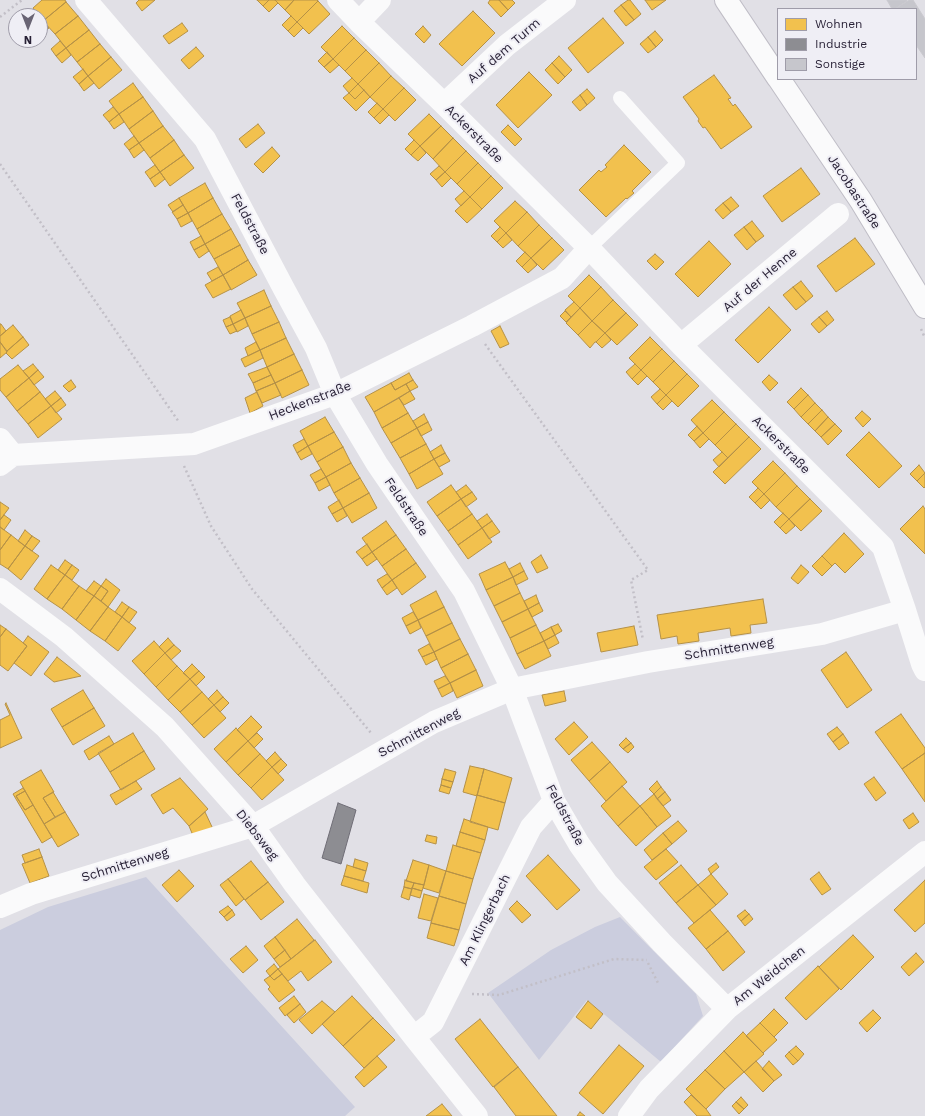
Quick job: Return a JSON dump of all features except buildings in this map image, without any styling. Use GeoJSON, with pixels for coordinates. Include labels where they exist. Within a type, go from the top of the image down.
{"type":"FeatureCollection","features":[{"type":"Feature","properties":{"kind":"street","name":"Feldstraße"},"geometry":{"type":"LineString","coordinates":[[86,0],[205,139],[316,348],[335,394],[377,464],[464,591],[512,689],[554,801],[579,844],[607,883],[662,943],[727,1009]]}},
{"type":"Feature","properties":{"kind":"street","name":"Ackerstraße"},"geometry":{"type":"LineString","coordinates":[[338,0],[589,248],[681,345],[883,547],[925,670]]}},
{"type":"Feature","properties":{"kind":"street"},"geometry":{"type":"LineString","coordinates":[[359,22],[380,0]]}},
{"type":"Feature","properties":{"kind":"street","name":"Auf dem Turm"},"geometry":{"type":"LineString","coordinates":[[444,104],[507,45],[565,0]]}},
{"type":"Feature","properties":{"kind":"street","name":"Jacobastraße"},"geometry":{"type":"LineString","coordinates":[[726,0],[777,76]]}},
{"type":"Feature","properties":{"kind":"street","name":"Jacobastraße"},"geometry":{"type":"LineString","coordinates":[[779,80],[861,201],[925,307]]}},
{"type":"Feature","properties":{"kind":"street","name":"Auf der Henne"},"geometry":{"type":"LineString","coordinates":[[681,345],[838,214]]}},
{"type":"Feature","properties":{"kind":"street","name":"Heckenstraße"},"geometry":{"type":"LineString","coordinates":[[4,453],[184,445],[335,394],[472,326],[562,278],[589,248]]}},
{"type":"Feature","properties":{"kind":"street","name":"Diebsweg"},"geometry":{"type":"LineString","coordinates":[[0,589],[64,637],[164,727],[253,826],[295,885],[477,1116]]}},
{"type":"Feature","properties":{"kind":"street","name":"Schmittenweg"},"geometry":{"type":"LineString","coordinates":[[0,906],[31,894],[253,826],[434,722],[512,689],[648,662],[822,634],[905,610]]}},
{"type":"Feature","properties":{"kind":"street","name":"Am Klingerbach"},"geometry":{"type":"LineString","coordinates":[[414,1037],[433,1022],[530,827],[554,801]]}},
{"type":"Feature","properties":{"kind":"street","name":"Am Weidchen"},"geometry":{"type":"LineString","coordinates":[[629,1116],[649,1089],[727,1009],[925,852]]}},
{"type":"Feature","properties":{"kind":"lane"},"geometry":{"type":"LineString","coordinates":[[589,248],[678,163],[620,98]]}},
{"type":"Feature","properties":{"kind":"path"},"geometry":{"type":"LineString","coordinates":[[0,17],[22,0]]}},
{"type":"Feature","properties":{"kind":"path"},"geometry":{"type":"LineString","coordinates":[[0,164],[184,445],[211,526],[252,589],[385,750]]}},
{"type":"Feature","properties":{"kind":"path"},"geometry":{"type":"LineString","coordinates":[[472,326],[648,570],[631,580],[648,662]]}},
{"type":"Feature","properties":{"kind":"path"},"geometry":{"type":"LineString","coordinates":[[647,960],[662,943]]}},
{"type":"Feature","properties":{"kind":"path"},"geometry":{"type":"LineString","coordinates":[[448,992],[499,995],[614,959],[647,960]]}},
{"type":"Feature","properties":{"kind":"path"},"geometry":{"type":"LineString","coordinates":[[647,960],[658,983]]}},
{"type":"Feature","properties":{"kind":"shaded area"},"geometry":{"type":"Polygon","coordinates":[[[146,877],[355,1107],[345,1116],[0,1116],[0,930],[48,907],[146,877]]]}},
{"type":"Feature","properties":{"kind":"shaded area"},"geometry":{"type":"Polygon","coordinates":[[[620,917],[696,994],[703,1016],[661,1062],[587,1000],[539,1060],[488,993],[551,950],[595,927],[620,917]]]}}]}
